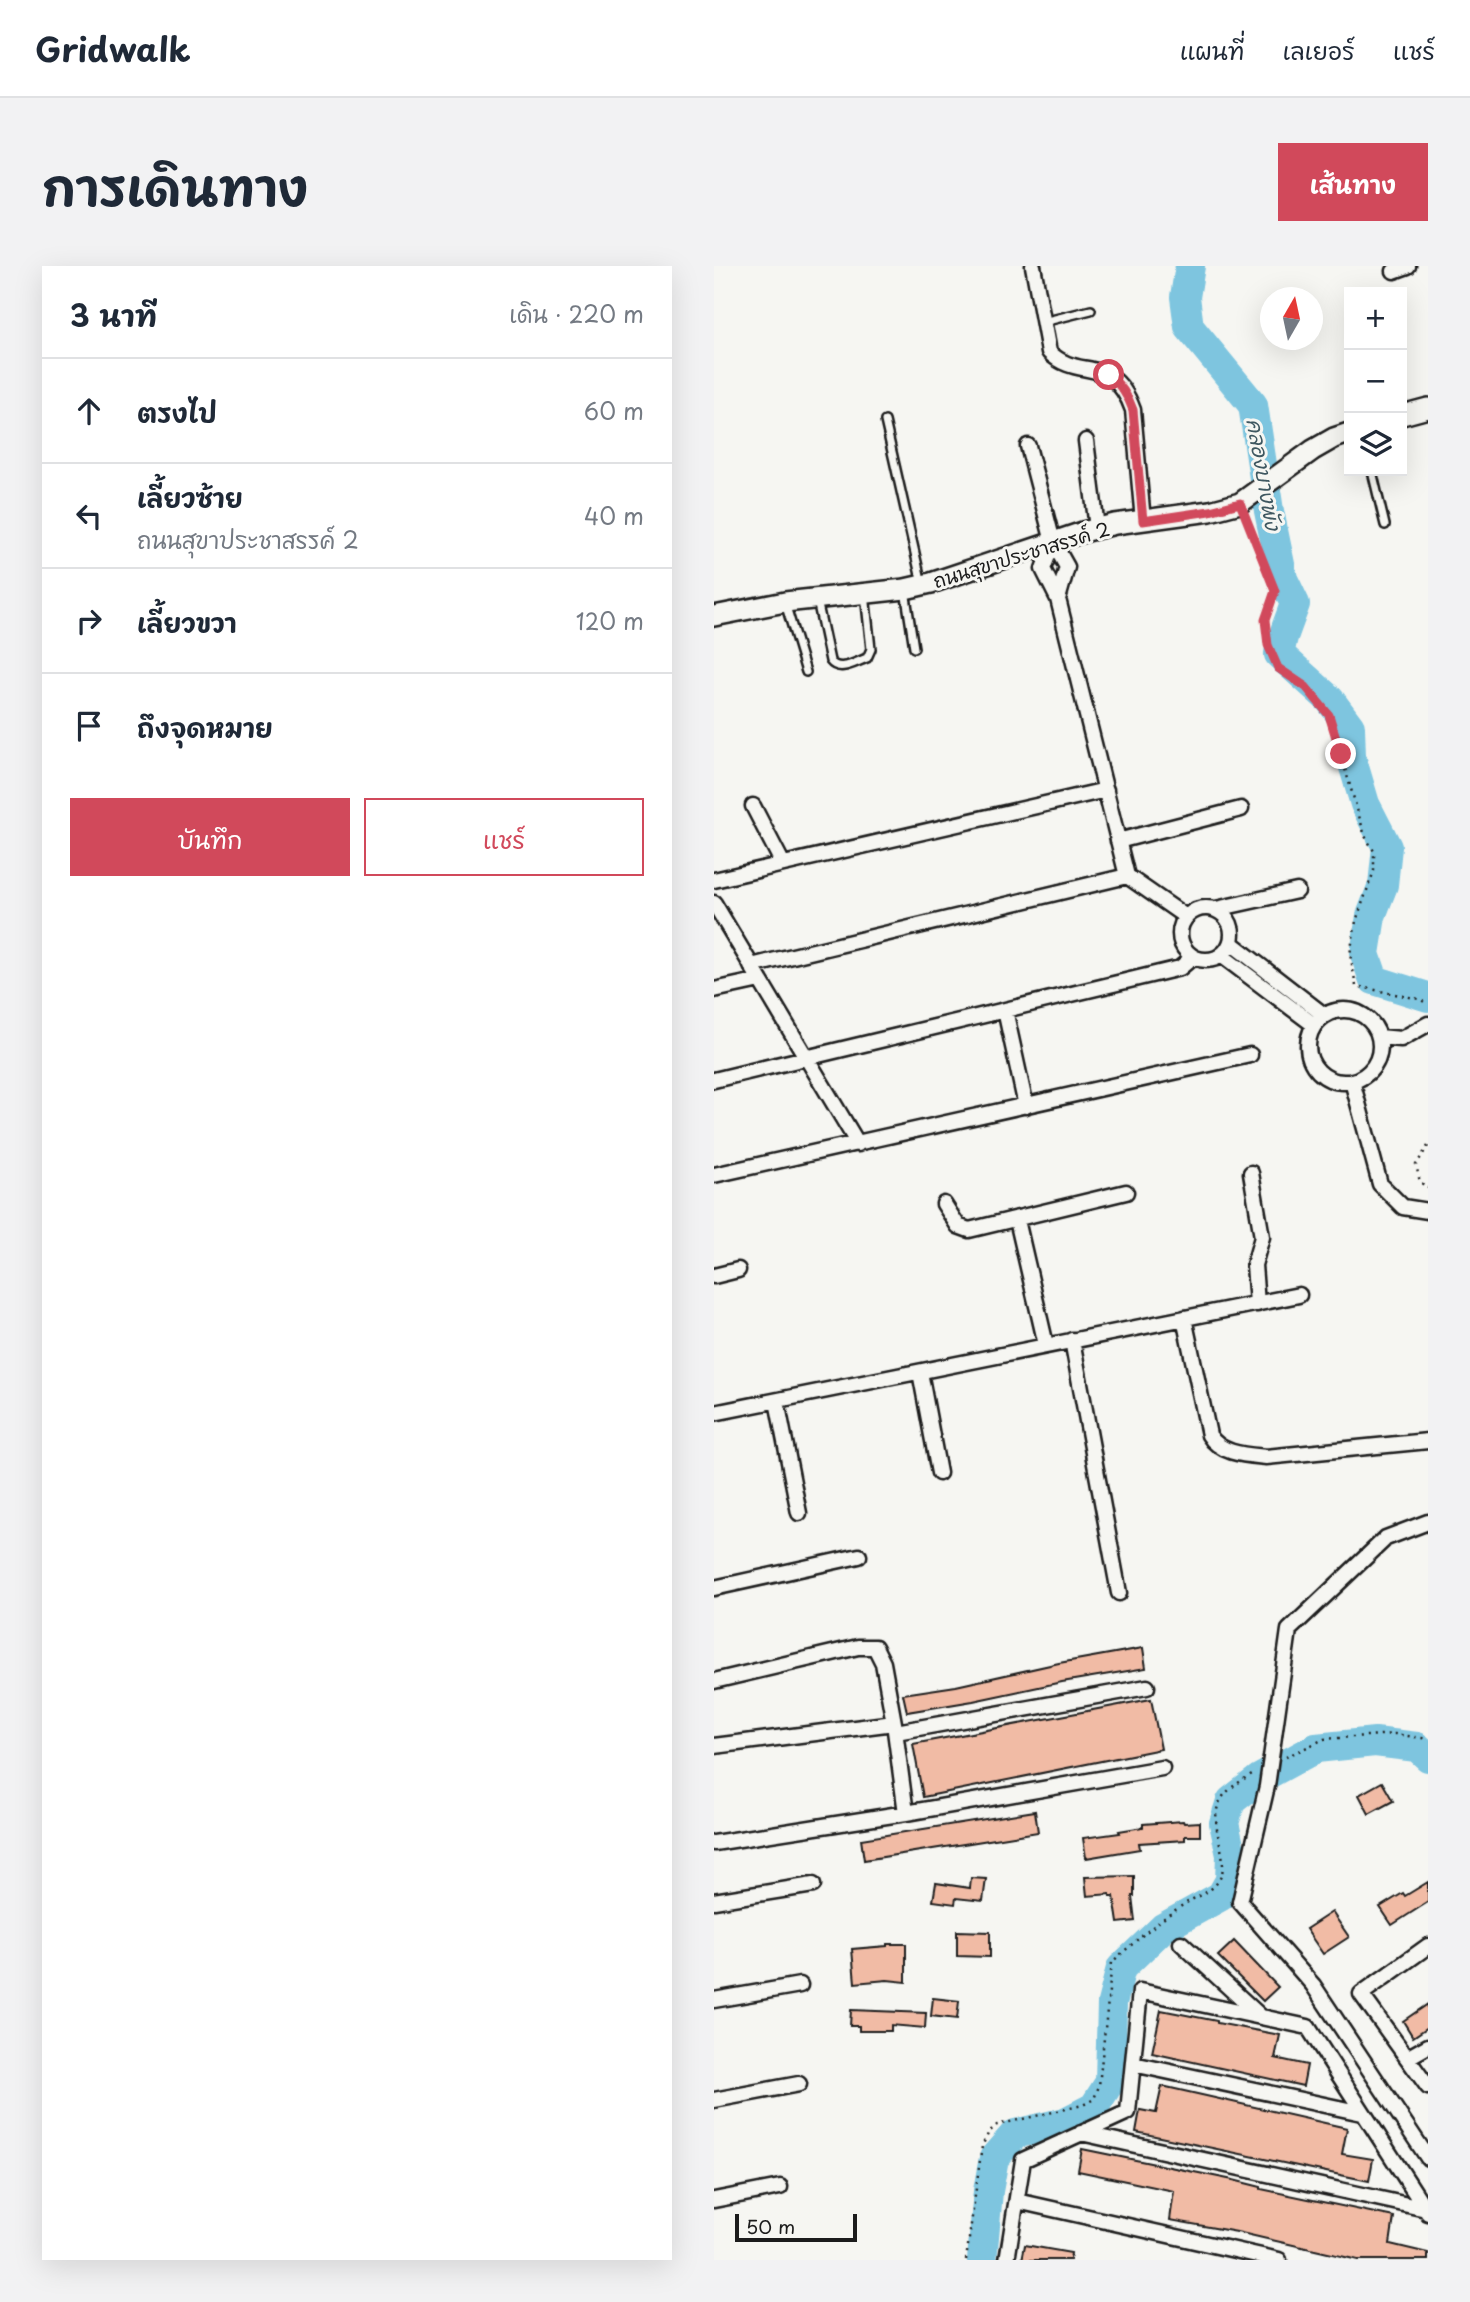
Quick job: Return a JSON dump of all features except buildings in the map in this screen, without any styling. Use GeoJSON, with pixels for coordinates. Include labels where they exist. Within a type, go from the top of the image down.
{"type":"FeatureCollection","features":[{"type":"Feature","properties":{"kind":"street"},"geometry":{"type":"LineString","coordinates":[[1033,266],[1048,352],[1062,361],[1109,375],[1128,396],[1133,410],[1143,521]]}},
{"type":"Feature","properties":{"kind":"street"},"geometry":{"type":"LineString","coordinates":[[1407,414],[1428,408]]}},
{"type":"Feature","properties":{"kind":"street","name":"ถนนสุขาประชาสรรค์ 2"},"geometry":{"type":"LineString","coordinates":[[714,616],[785,602],[914,587],[1097,528],[1210,511],[1240,503],[1313,450],[1344,435]]}},
{"type":"Feature","properties":{"kind":"street"},"geometry":{"type":"LineString","coordinates":[[1086,441],[1097,528]]}},
{"type":"Feature","properties":{"kind":"street"},"geometry":{"type":"LineString","coordinates":[[1028,446],[1053,542],[1067,567],[1058,599]]}},
{"type":"Feature","properties":{"kind":"street"},"geometry":{"type":"LineString","coordinates":[[1053,542],[1043,569],[1058,599],[1127,876],[1186,917]]}},
{"type":"Feature","properties":{"kind":"street"},"geometry":{"type":"LineString","coordinates":[[714,880],[1106,790]]}},
{"type":"Feature","properties":{"kind":"street"},"geometry":{"type":"LineString","coordinates":[[753,806],[783,864]]}},
{"type":"Feature","properties":{"kind":"street"},"geometry":{"type":"LineString","coordinates":[[1118,841],[1241,809]]}},
{"type":"Feature","properties":{"kind":"street"},"geometry":{"type":"LineString","coordinates":[[751,966],[1127,876]]}},
{"type":"Feature","properties":{"kind":"street"},"geometry":{"type":"LineString","coordinates":[[1216,909],[1232,927],[1231,943],[1221,955],[1208,960],[1193,957],[1186,951],[1180,934],[1186,917],[1200,908],[1216,909],[1297,891]]}},
{"type":"Feature","properties":{"kind":"street"},"geometry":{"type":"LineString","coordinates":[[714,905],[858,1144]]}},
{"type":"Feature","properties":{"kind":"street"},"geometry":{"type":"LineString","coordinates":[[1231,943],[1319,1020]]}},
{"type":"Feature","properties":{"kind":"street"},"geometry":{"type":"LineString","coordinates":[[1221,955],[1319,1020]]}},
{"type":"Feature","properties":{"kind":"street"},"geometry":{"type":"LineString","coordinates":[[714,1080],[1180,968],[1193,957]]}},
{"type":"Feature","properties":{"kind":"street"},"geometry":{"type":"LineString","coordinates":[[714,990],[760,980]]}},
{"type":"Feature","properties":{"kind":"street"},"geometry":{"type":"LineString","coordinates":[[1004,1010],[1026,1106]]}},
{"type":"Feature","properties":{"kind":"street"},"geometry":{"type":"LineString","coordinates":[[1346,1010],[1367,1018],[1379,1037],[1380,1045],[1377,1061],[1367,1074],[1352,1081],[1333,1080],[1317,1070],[1311,1062],[1307,1043],[1319,1020],[1335,1011],[1346,1010]]}},
{"type":"Feature","properties":{"kind":"street"},"geometry":{"type":"LineString","coordinates":[[1379,1037],[1401,1040],[1428,1024]]}},
{"type":"Feature","properties":{"kind":"street"},"geometry":{"type":"LineString","coordinates":[[714,1175],[1250,1055]]}},
{"type":"Feature","properties":{"kind":"street"},"geometry":{"type":"LineString","coordinates":[[1352,1081],[1380,1184],[1404,1207],[1428,1211]]}},
{"type":"Feature","properties":{"kind":"street"},"geometry":{"type":"LineString","coordinates":[[1251,1173],[1262,1237],[1254,1265],[1257,1304]]}},
{"type":"Feature","properties":{"kind":"street"},"geometry":{"type":"LineString","coordinates":[[944,1203],[958,1226],[963,1229],[1017,1220],[1126,1192]]}},
{"type":"Feature","properties":{"kind":"street"},"geometry":{"type":"LineString","coordinates":[[1017,1220],[1046,1345]]}},
{"type":"Feature","properties":{"kind":"street"},"geometry":{"type":"LineString","coordinates":[[714,1276],[738,1270]]}},
{"type":"Feature","properties":{"kind":"street"},"geometry":{"type":"LineString","coordinates":[[714,1413],[1299,1295]]}},
{"type":"Feature","properties":{"kind":"street"},"geometry":{"type":"LineString","coordinates":[[1184,1318],[1209,1435],[1221,1448],[1266,1457],[1428,1441]]}},
{"type":"Feature","properties":{"kind":"street"},"geometry":{"type":"LineString","coordinates":[[1072,1340],[1119,1593]]}},
{"type":"Feature","properties":{"kind":"street"},"geometry":{"type":"LineString","coordinates":[[920,1372],[939,1474]]}},
{"type":"Feature","properties":{"kind":"street"},"geometry":{"type":"LineString","coordinates":[[777,1401],[799,1513]]}},
{"type":"Feature","properties":{"kind":"street"},"geometry":{"type":"LineString","coordinates":[[1428,1522],[1386,1538],[1289,1630],[1267,1786],[1240,1902],[1313,1985],[1428,2158]]}},
{"type":"Feature","properties":{"kind":"street"},"geometry":{"type":"LineString","coordinates":[[714,1588],[859,1556]]}},
{"type":"Feature","properties":{"kind":"street"},"geometry":{"type":"LineString","coordinates":[[714,1681],[870,1645],[878,1651],[883,1663],[895,1727],[906,1813]]}},
{"type":"Feature","properties":{"kind":"street"},"geometry":{"type":"LineString","coordinates":[[714,1746],[895,1727],[1147,1687]]}},
{"type":"Feature","properties":{"kind":"street"},"geometry":{"type":"LineString","coordinates":[[714,1843],[906,1813],[1162,1768]]}},
{"type":"Feature","properties":{"kind":"street"},"geometry":{"type":"LineString","coordinates":[[714,1901],[813,1885]]}},
{"type":"Feature","properties":{"kind":"street"},"geometry":{"type":"LineString","coordinates":[[1181,1943],[1261,2017]]}},
{"type":"Feature","properties":{"kind":"street"},"geometry":{"type":"LineString","coordinates":[[1428,1946],[1361,1994],[1428,2087]]}},
{"type":"Feature","properties":{"kind":"street"},"geometry":{"type":"LineString","coordinates":[[714,2000],[800,1985]]}},
{"type":"Feature","properties":{"kind":"street"},"geometry":{"type":"LineString","coordinates":[[1007,2260],[1023,2160],[1128,2112],[1140,1991],[1308,2027],[1427,2211]]}},
{"type":"Feature","properties":{"kind":"street"},"geometry":{"type":"LineString","coordinates":[[1407,2058],[1428,2046]]}},
{"type":"Feature","properties":{"kind":"street"},"geometry":{"type":"LineString","coordinates":[[1133,2064],[1362,2113]]}},
{"type":"Feature","properties":{"kind":"street"},"geometry":{"type":"LineString","coordinates":[[714,2100],[799,2084]]}},
{"type":"Feature","properties":{"kind":"street"},"geometry":{"type":"LineString","coordinates":[[1081,2133],[1427,2211]]}},
{"type":"Feature","properties":{"kind":"street"},"geometry":{"type":"LineString","coordinates":[[714,2200],[780,2187]]}},
{"type":"Feature","properties":{"kind":"street"},"geometry":{"type":"LineString","coordinates":[[1017,2201],[1279,2260]]}},
{"type":"Feature","properties":{"kind":"lane"},"geometry":{"type":"LineString","coordinates":[[1043,322],[1091,310]]}},
{"type":"Feature","properties":{"kind":"lane"},"geometry":{"type":"LineString","coordinates":[[885,421],[914,587],[914,648]]}},
{"type":"Feature","properties":{"kind":"lane"},"geometry":{"type":"LineString","coordinates":[[1373,476],[1385,525]]}},
{"type":"Feature","properties":{"kind":"lane"},"geometry":{"type":"LineString","coordinates":[[817,598],[830,661],[832,665],[840,668],[867,658],[870,654],[865,593]]}},
{"type":"Feature","properties":{"kind":"lane"},"geometry":{"type":"LineString","coordinates":[[785,602],[806,672]]}},
{"type":"Feature","properties":{"kind":"path"},"geometry":{"type":"LineString","coordinates":[[1240,503],[1275,591],[1265,620],[1268,645],[1278,668],[1306,687],[1329,715],[1365,836],[1374,851],[1374,871],[1356,921],[1350,954],[1356,986],[1419,999],[1428,1004]]}},
{"type":"Feature","properties":{"kind":"path"},"geometry":{"type":"LineString","coordinates":[[1428,1146],[1416,1165],[1420,1182],[1428,1188]]}},
{"type":"Feature","properties":{"kind":"path"},"geometry":{"type":"LineString","coordinates":[[965,2260],[982,2146],[989,2132],[997,2124],[1083,2105],[1094,2099],[1099,2086],[1112,1962],[1170,1912],[1212,1890],[1222,1875],[1223,1856],[1217,1833],[1216,1814],[1223,1794],[1270,1766],[1324,1739],[1395,1734],[1428,1739]]}},
{"type":"Feature","properties":{"kind":"waterway","name":"คลองบางพัง"},"geometry":{"type":"LineString","coordinates":[[1190,266],[1185,297],[1189,327],[1253,405],[1269,511],[1283,579],[1295,604],[1279,654],[1330,700],[1350,727],[1351,757],[1365,804],[1387,847],[1383,885],[1371,916],[1365,954],[1374,980],[1428,997]]}},
{"type":"Feature","properties":{"kind":"waterway","name":"คลองบางพัง"},"geometry":{"type":"LineString","coordinates":[[982,2260],[988,2191],[994,2158],[1015,2134],[1065,2122],[1094,2107],[1110,2082],[1112,2003],[1121,1968],[1163,1928],[1221,1896],[1230,1880],[1231,1855],[1224,1823],[1231,1801],[1259,1779],[1316,1748],[1375,1742],[1417,1747],[1428,1757]]}},
{"type":"Feature","properties":{"kind":"route"},"geometry":{"type":"LineString","coordinates":[[1109,375],[1128,396],[1133,410],[1143,521],[1210,511],[1240,503],[1275,591],[1265,620],[1268,645],[1278,668],[1306,687],[1329,715],[1341,754]]}}]}
